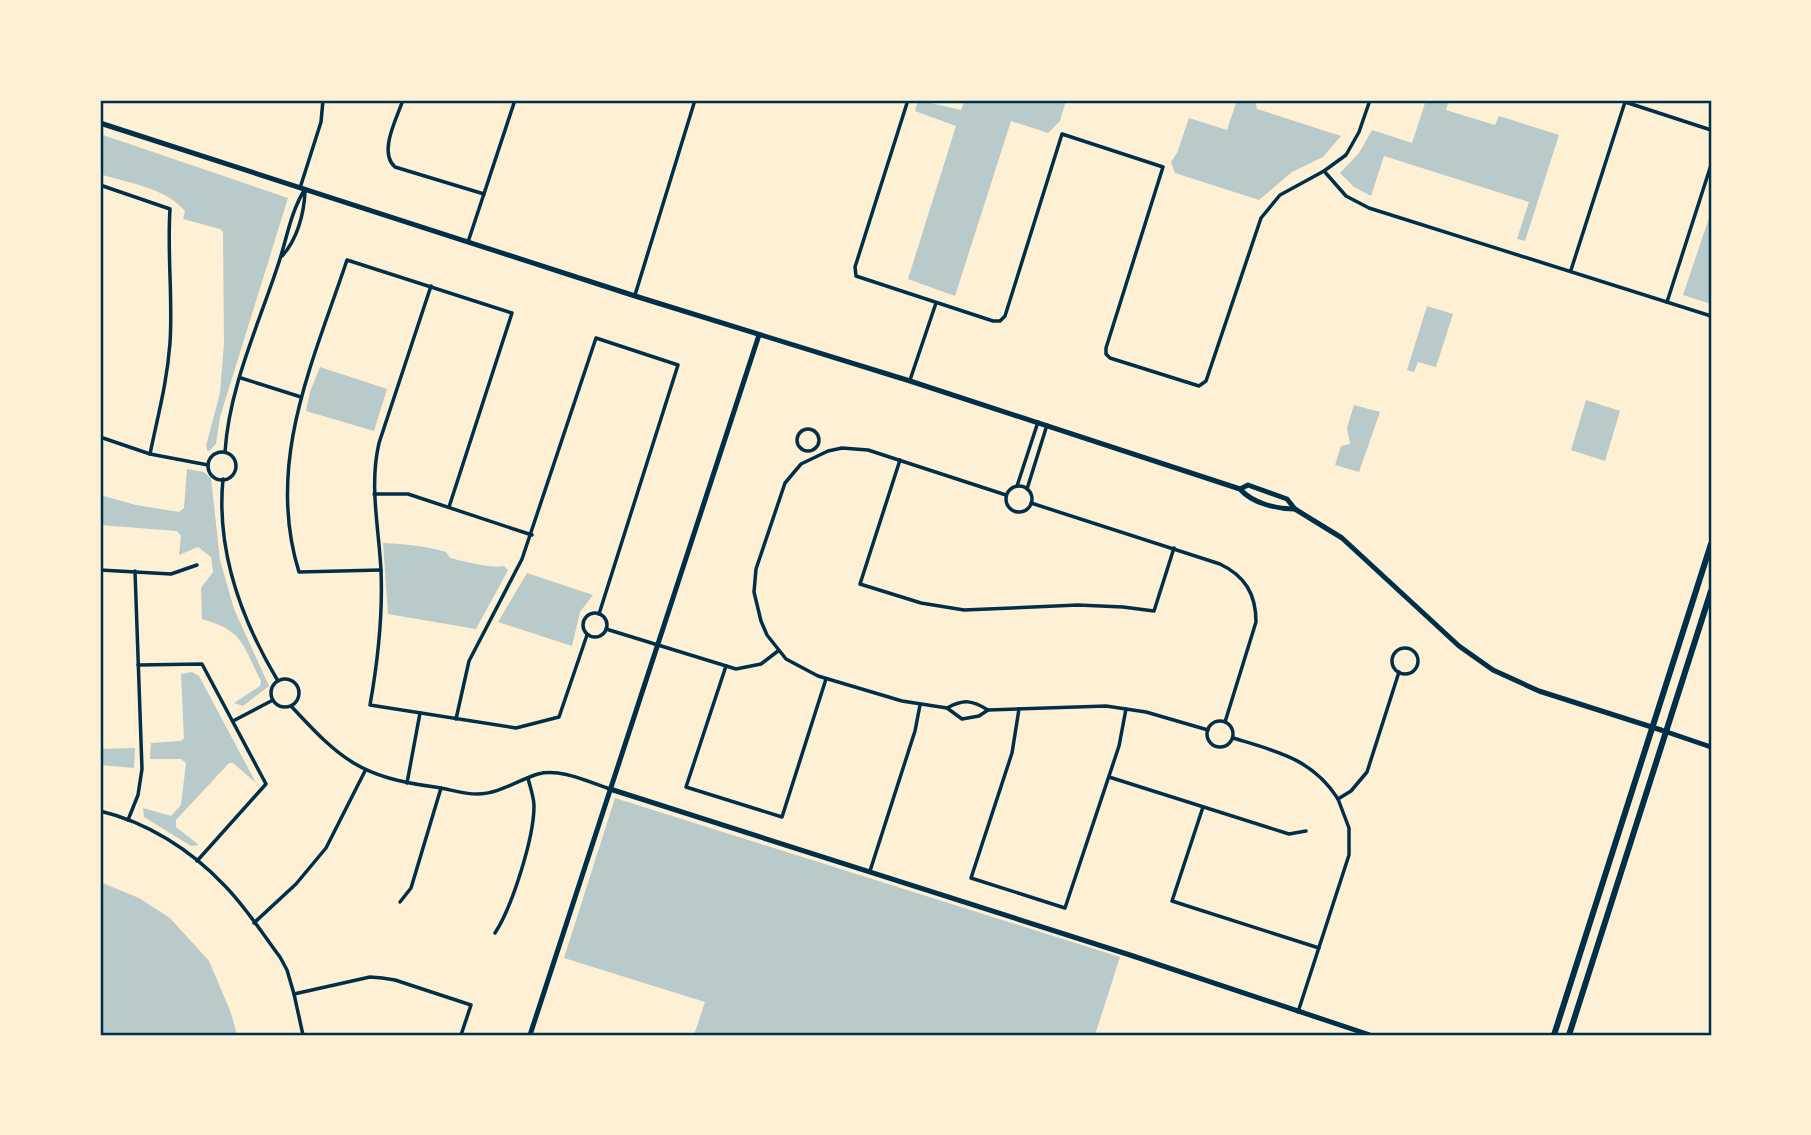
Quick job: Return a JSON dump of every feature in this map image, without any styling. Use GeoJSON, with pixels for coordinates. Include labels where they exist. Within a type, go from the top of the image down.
{"type":"FeatureCollection","features":[{"type":"Feature","properties":{"kind":"main road"},"geometry":{"type":"LineString","coordinates":[[1554,1035],[1711,544]]}},
{"type":"Feature","properties":{"kind":"main road"},"geometry":{"type":"LineString","coordinates":[[1569,1035],[1664,731],[1711,591]]}},
{"type":"Feature","properties":{"kind":"street"},"geometry":{"type":"LineString","coordinates":[[225,452],[231,406],[281,258],[321,122],[323,100]]}},
{"type":"Feature","properties":{"kind":"street"},"geometry":{"type":"LineString","coordinates":[[403,100],[387,150],[388,161],[395,167],[484,194]]}},
{"type":"Feature","properties":{"kind":"street"},"geometry":{"type":"LineString","coordinates":[[468,242],[515,100]]}},
{"type":"Feature","properties":{"kind":"street"},"geometry":{"type":"LineString","coordinates":[[635,296],[695,100]]}},
{"type":"Feature","properties":{"kind":"street"},"geometry":{"type":"LineString","coordinates":[[908,100],[855,273],[859,278],[1000,321],[1005,316],[1062,134],[1163,167],[1106,348],[1110,358],[1196,385],[1202,385],[1261,218],[1280,195],[1324,171],[1346,155],[1354,144],[1370,100]]}},
{"type":"Feature","properties":{"kind":"street"},"geometry":{"type":"LineString","coordinates":[[1619,100],[1711,130]]}},
{"type":"Feature","properties":{"kind":"street"},"geometry":{"type":"LineString","coordinates":[[1570,270],[1625,102]]}},
{"type":"Feature","properties":{"kind":"street"},"geometry":{"type":"LineString","coordinates":[[100,123],[635,296],[1038,422],[1240,489],[1247,497],[1282,509],[1295,509]]}},
{"type":"Feature","properties":{"kind":"street"},"geometry":{"type":"LineString","coordinates":[[1667,302],[1711,165]]}},
{"type":"Feature","properties":{"kind":"street"},"geometry":{"type":"LineString","coordinates":[[1324,171],[1346,196],[1358,203],[1711,316]]}},
{"type":"Feature","properties":{"kind":"street"},"geometry":{"type":"LineString","coordinates":[[100,185],[170,209],[170,342],[165,392],[150,454]]}},
{"type":"Feature","properties":{"kind":"street"},"geometry":{"type":"LineString","coordinates":[[281,258],[290,247],[304,206],[302,188]]}},
{"type":"Feature","properties":{"kind":"street"},"geometry":{"type":"LineString","coordinates":[[381,570],[299,572],[286,505],[289,452],[301,397],[347,260],[512,313],[449,507]]}},
{"type":"Feature","properties":{"kind":"street"},"geometry":{"type":"LineString","coordinates":[[431,286],[373,467],[382,614],[370,705],[516,728],[559,716],[587,635],[582,625],[585,618],[591,614],[599,614],[605,618],[606,629]]}},
{"type":"Feature","properties":{"kind":"street"},"geometry":{"type":"LineString","coordinates":[[910,381],[936,303]]}},
{"type":"Feature","properties":{"kind":"street"},"geometry":{"type":"LineString","coordinates":[[530,1035],[759,335]]}},
{"type":"Feature","properties":{"kind":"street"},"geometry":{"type":"LineString","coordinates":[[456,719],[469,661],[532,535],[596,338],[678,365],[599,614]]}},
{"type":"Feature","properties":{"kind":"street"},"geometry":{"type":"LineString","coordinates":[[241,378],[301,397]]}},
{"type":"Feature","properties":{"kind":"street"},"geometry":{"type":"LineString","coordinates":[[1017,486],[1038,422]]}},
{"type":"Feature","properties":{"kind":"street"},"geometry":{"type":"LineString","coordinates":[[1027,489],[1047,425]]}},
{"type":"Feature","properties":{"kind":"street"},"geometry":{"type":"LineString","coordinates":[[988,710],[979,716],[962,719],[947,708],[920,705],[805,671],[786,659],[767,635],[754,592],[756,569],[785,483],[813,453],[818,445],[818,434],[808,429],[801,431],[797,444],[802,450],[813,453],[854,448],[900,460],[1006,495]]}},
{"type":"Feature","properties":{"kind":"street"},"geometry":{"type":"LineString","coordinates":[[100,437],[150,454],[208,466],[214,477],[223,479],[231,476],[235,468],[234,460],[225,452]]}},
{"type":"Feature","properties":{"kind":"street"},"geometry":{"type":"LineString","coordinates":[[208,466],[213,455],[225,452]]}},
{"type":"Feature","properties":{"kind":"street"},"geometry":{"type":"LineString","coordinates":[[900,460],[860,584],[921,603],[964,610],[1078,605],[1154,611],[1174,548]]}},
{"type":"Feature","properties":{"kind":"street"},"geometry":{"type":"LineString","coordinates":[[223,479],[223,531],[231,574],[246,618],[278,681]]}},
{"type":"Feature","properties":{"kind":"street"},"geometry":{"type":"LineString","coordinates":[[1240,489],[1248,485],[1287,499],[1295,509],[1342,538],[1459,646],[1493,670],[1539,691],[1711,747]]}},
{"type":"Feature","properties":{"kind":"street"},"geometry":{"type":"LineString","coordinates":[[1017,486],[1027,489],[1031,495],[1031,503],[1024,511],[1013,511],[1007,506],[1006,495],[1010,489],[1017,486]]}},
{"type":"Feature","properties":{"kind":"street"},"geometry":{"type":"LineString","coordinates":[[374,494],[408,495],[532,535]]}},
{"type":"Feature","properties":{"kind":"street"},"geometry":{"type":"LineString","coordinates":[[1031,503],[1174,548],[1234,571],[1251,592],[1256,608],[1256,622],[1225,722]]}},
{"type":"Feature","properties":{"kind":"street"},"geometry":{"type":"LineString","coordinates":[[100,570],[171,574],[197,565]]}},
{"type":"Feature","properties":{"kind":"street"},"geometry":{"type":"LineString","coordinates":[[128,820],[138,795],[142,769],[135,571]]}},
{"type":"Feature","properties":{"kind":"street"},"geometry":{"type":"LineString","coordinates":[[606,629],[736,669],[754,666],[778,651]]}},
{"type":"Feature","properties":{"kind":"street"},"geometry":{"type":"LineString","coordinates":[[587,635],[598,637],[606,629]]}},
{"type":"Feature","properties":{"kind":"street"},"geometry":{"type":"LineString","coordinates":[[1399,649],[1410,649],[1417,659],[1416,667],[1409,673],[1399,672],[1394,667],[1393,655],[1399,649]]}},
{"type":"Feature","properties":{"kind":"street"},"geometry":{"type":"LineString","coordinates":[[138,665],[202,664],[266,784],[197,861]]}},
{"type":"Feature","properties":{"kind":"street"},"geometry":{"type":"LineString","coordinates":[[726,666],[686,787],[782,817],[826,678]]}},
{"type":"Feature","properties":{"kind":"street"},"geometry":{"type":"LineString","coordinates":[[1338,799],[1351,791],[1367,772],[1399,672]]}},
{"type":"Feature","properties":{"kind":"street"},"geometry":{"type":"LineString","coordinates":[[291,680],[297,687],[297,699],[291,706],[283,707],[273,699],[272,687],[278,681],[291,680]]}},
{"type":"Feature","properties":{"kind":"street"},"geometry":{"type":"LineString","coordinates":[[233,721],[273,699]]}},
{"type":"Feature","properties":{"kind":"street"},"geometry":{"type":"LineString","coordinates":[[947,708],[965,700],[988,710],[1084,706],[1126,709],[1208,730]]}},
{"type":"Feature","properties":{"kind":"street"},"geometry":{"type":"LineString","coordinates":[[870,871],[915,731],[920,705]]}},
{"type":"Feature","properties":{"kind":"street"},"geometry":{"type":"LineString","coordinates":[[291,706],[323,741],[365,771],[407,783],[477,794],[495,791],[540,773],[559,773],[870,871],[1370,1035]]}},
{"type":"Feature","properties":{"kind":"street"},"geometry":{"type":"LineString","coordinates":[[1018,709],[1012,753],[971,878],[1065,908],[1109,777],[1126,709]]}},
{"type":"Feature","properties":{"kind":"street"},"geometry":{"type":"LineString","coordinates":[[407,783],[420,713]]}},
{"type":"Feature","properties":{"kind":"street"},"geometry":{"type":"LineString","coordinates":[[1217,722],[1225,722],[1231,727],[1233,738],[1227,746],[1219,747],[1208,739],[1208,730],[1217,722]]}},
{"type":"Feature","properties":{"kind":"street"},"geometry":{"type":"LineString","coordinates":[[1233,738],[1298,760],[1328,783],[1338,799],[1349,828],[1349,855],[1298,1012]]}},
{"type":"Feature","properties":{"kind":"street"},"geometry":{"type":"LineString","coordinates":[[254,923],[296,884],[326,848],[365,771]]}},
{"type":"Feature","properties":{"kind":"street"},"geometry":{"type":"LineString","coordinates":[[1109,777],[1289,834],[1306,831]]}},
{"type":"Feature","properties":{"kind":"street"},"geometry":{"type":"LineString","coordinates":[[495,933],[503,921],[530,839],[534,805],[528,778]]}},
{"type":"Feature","properties":{"kind":"street"},"geometry":{"type":"LineString","coordinates":[[400,902],[411,888],[440,788]]}},
{"type":"Feature","properties":{"kind":"street"},"geometry":{"type":"LineString","coordinates":[[1203,807],[1172,901],[1319,948]]}},
{"type":"Feature","properties":{"kind":"street"},"geometry":{"type":"LineString","coordinates":[[100,811],[128,820],[170,840],[224,885],[280,957],[287,970],[303,1035]]}},
{"type":"Feature","properties":{"kind":"street"},"geometry":{"type":"LineString","coordinates":[[294,994],[370,977],[395,980],[471,1005],[461,1035]]}},
{"type":"Feature","properties":{"kind":"shaded area"},"geometry":{"type":"Polygon","coordinates":[[[918,100],[961,110],[965,100],[1066,100],[1060,121],[1048,133],[1011,121],[955,296],[908,279],[956,126],[915,111],[918,100]]]}},
{"type":"Feature","properties":{"kind":"shaded area"},"geometry":{"type":"Polygon","coordinates":[[[1237,100],[1255,100],[1257,109],[1341,136],[1323,157],[1292,172],[1259,200],[1175,173],[1171,162],[1177,153],[1189,118],[1227,130],[1237,100]]]}},
{"type":"Feature","properties":{"kind":"shaded area"},"geometry":{"type":"Polygon","coordinates":[[[1426,100],[1449,100],[1446,110],[1495,125],[1499,116],[1559,135],[1525,241],[1517,239],[1529,202],[1384,156],[1371,196],[1354,187],[1340,173],[1359,153],[1372,130],[1412,143],[1426,100]]]}},
{"type":"Feature","properties":{"kind":"shaded area"},"geometry":{"type":"Polygon","coordinates":[[[100,134],[288,198],[220,417],[216,444],[208,452],[206,446],[220,393],[224,343],[223,232],[183,219],[185,211],[168,197],[100,174],[100,134]]]}},
{"type":"Feature","properties":{"kind":"shaded area"},"geometry":{"type":"Polygon","coordinates":[[[1711,212],[1711,304],[1683,295],[1711,212]]]}},
{"type":"Feature","properties":{"kind":"shaded area"},"geometry":{"type":"Polygon","coordinates":[[[1427,306],[1453,314],[1436,367],[1418,362],[1414,372],[1407,370],[1427,306]]]}},
{"type":"Feature","properties":{"kind":"shaded area"},"geometry":{"type":"Polygon","coordinates":[[[320,367],[387,389],[374,431],[306,411],[320,367]]]}},
{"type":"Feature","properties":{"kind":"shaded area"},"geometry":{"type":"Polygon","coordinates":[[[1586,400],[1620,411],[1605,461],[1571,450],[1586,400]]]}},
{"type":"Feature","properties":{"kind":"shaded area"},"geometry":{"type":"Polygon","coordinates":[[[1354,405],[1380,412],[1359,472],[1335,465],[1341,446],[1350,444],[1347,428],[1354,405]]]}},
{"type":"Feature","properties":{"kind":"shaded area"},"geometry":{"type":"Polygon","coordinates":[[[187,469],[204,472],[211,478],[220,560],[234,609],[269,686],[243,706],[234,703],[260,686],[261,681],[245,648],[234,634],[202,619],[201,588],[213,572],[211,557],[198,547],[179,555],[181,536],[177,531],[100,525],[100,495],[136,505],[179,512],[184,508],[187,469]]]}},
{"type":"Feature","properties":{"kind":"shaded area"},"geometry":{"type":"Polygon","coordinates":[[[383,543],[431,548],[446,552],[450,558],[485,566],[504,566],[508,570],[476,629],[388,614],[383,543]]]}},
{"type":"Feature","properties":{"kind":"shaded area"},"geometry":{"type":"Polygon","coordinates":[[[527,573],[593,595],[580,612],[572,646],[498,622],[527,573]]]}},
{"type":"Feature","properties":{"kind":"shaded area"},"geometry":{"type":"Polygon","coordinates":[[[192,672],[199,676],[256,783],[233,763],[229,763],[176,820],[176,827],[199,845],[191,846],[144,817],[143,808],[171,816],[181,805],[186,763],[181,759],[150,759],[151,743],[181,741],[184,738],[181,674],[192,672]]]}},
{"type":"Feature","properties":{"kind":"shaded area"},"geometry":{"type":"Polygon","coordinates":[[[135,748],[134,768],[100,765],[100,749],[135,748]]]}},
{"type":"Feature","properties":{"kind":"shaded area"},"geometry":{"type":"Polygon","coordinates":[[[615,798],[1120,957],[1095,1035],[694,1035],[705,1002],[564,958],[615,798]]]}},
{"type":"Feature","properties":{"kind":"shaded area"},"geometry":{"type":"Polygon","coordinates":[[[100,882],[139,898],[170,918],[209,961],[231,1013],[237,1035],[100,1035],[100,882]]]}}]}
